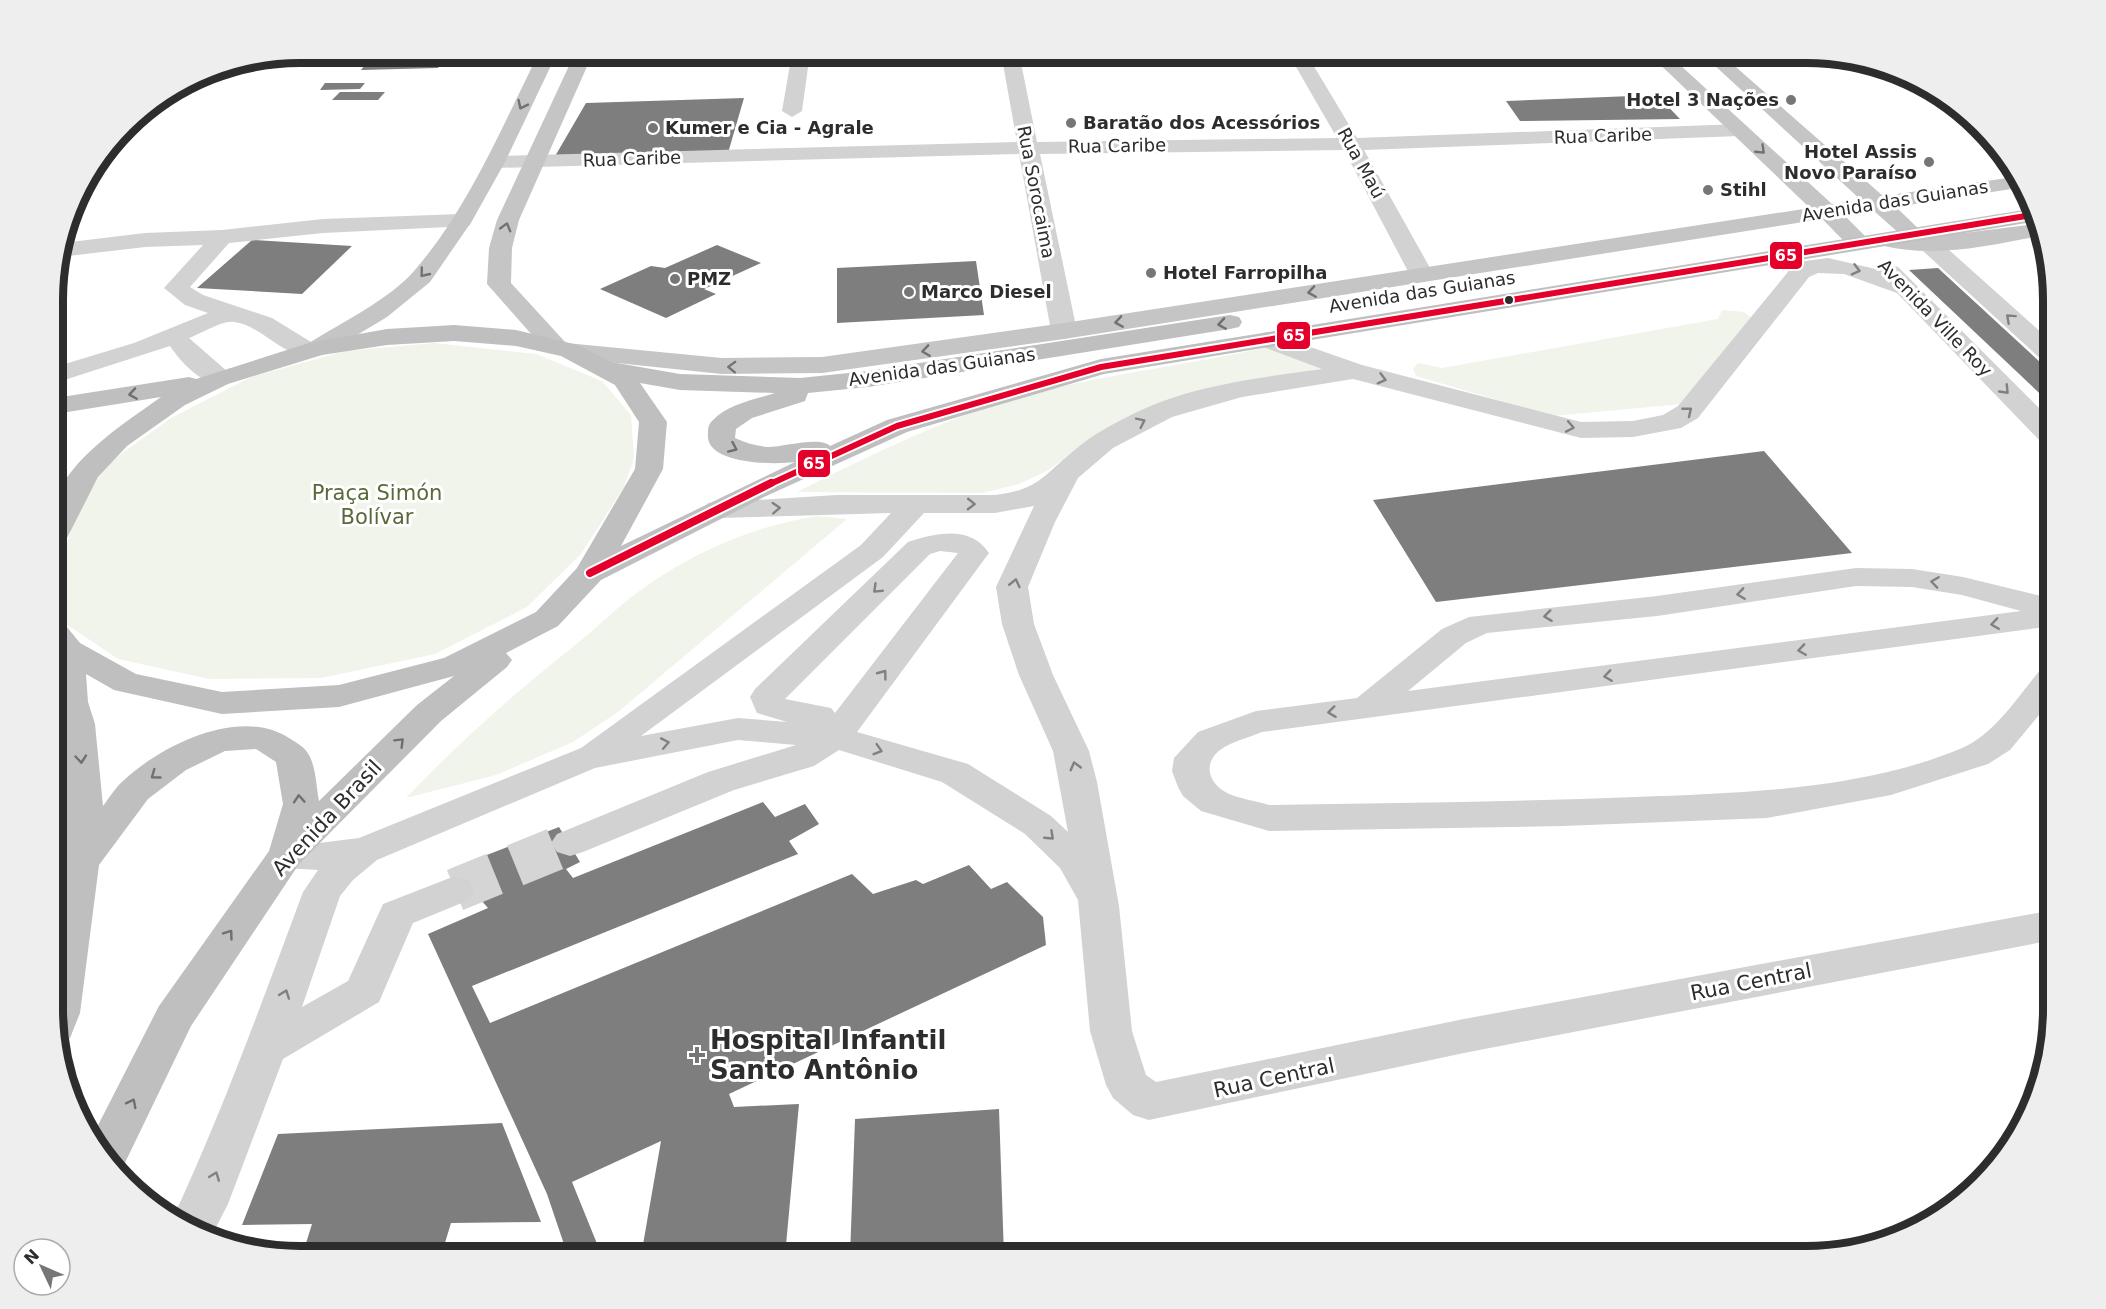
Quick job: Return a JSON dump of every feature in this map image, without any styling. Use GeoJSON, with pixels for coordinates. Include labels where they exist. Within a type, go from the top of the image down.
{"type":"FeatureCollection","features":[{"type":"Feature","properties":{"kind":"highway","name":"Avenida das Guianas"},"geometry":{"type":"LineString","coordinates":[[615,362],[680,382],[800,386],[868,380],[1833,219],[2020,197]]}},
{"type":"Feature","properties":{"kind":"highway","name":"Avenida das Guianas"},"geometry":{"type":"LineString","coordinates":[[1922,240],[2027,216]]}},
{"type":"Feature","properties":{"kind":"highway","name":"Avenida das Guianas"},"geometry":{"type":"LineString","coordinates":[[590,573],[718,509],[897,426],[1101,367],[1872,241]]}},
{"type":"Feature","properties":{"kind":"highway"},"geometry":{"type":"LineString","coordinates":[[63,514],[86,474],[117,440],[176,399],[215,380],[312,349],[387,336],[454,333],[516,338],[615,362],[652,422],[649,469],[590,573],[547,619],[456,665],[339,696],[222,703],[126,684],[63,643]]}},
{"type":"Feature","properties":{"kind":"highway"},"geometry":{"type":"LineString","coordinates":[[63,405],[215,380]]}},
{"type":"Feature","properties":{"kind":"highway"},"geometry":{"type":"LineString","coordinates":[[868,380],[800,394],[742,412],[722,426],[721,442],[736,451],[768,457],[801,453],[897,426]]}},
{"type":"Feature","properties":{"kind":"highway","name":"Avenida Brasil"},"geometry":{"type":"LineString","coordinates":[[109,1149],[174,1018],[221,946],[286,855],[429,712],[547,619]]}},
{"type":"Feature","properties":{"kind":"highway"},"geometry":{"type":"LineString","coordinates":[[63,661],[71,702],[78,723],[86,825],[63,972]]}},
{"type":"Feature","properties":{"kind":"highway"},"geometry":{"type":"LineString","coordinates":[[81,863],[135,790],[173,762],[218,740],[263,737],[293,757],[301,804],[286,855]]}},
{"type":"Feature","properties":{"kind":"main road"},"geometry":{"type":"LineString","coordinates":[[312,349],[378,312],[422,277],[460,221],[495,162],[543,63]]}},
{"type":"Feature","properties":{"kind":"main road"},"geometry":{"type":"LineString","coordinates":[[563,349],[499,284],[499,251],[508,217],[579,63]]}},
{"type":"Feature","properties":{"kind":"main road","name":"Avenida Ville Roy"},"geometry":{"type":"LineString","coordinates":[[1669,63],[1833,219],[1872,241]]}},
{"type":"Feature","properties":{"kind":"main road"},"geometry":{"type":"LineString","coordinates":[[1722,63],[1922,240]]}},
{"type":"Feature","properties":{"kind":"main road","name":"Avenida das Guianas"},"geometry":{"type":"LineString","coordinates":[[1887,211],[2013,184]]}},
{"type":"Feature","properties":{"kind":"main road","name":"Avenida das Guianas"},"geometry":{"type":"LineString","coordinates":[[615,362],[722,366],[822,365],[1064,331],[1422,274],[1833,219]]}},
{"type":"Feature","properties":{"kind":"main road","name":"Avenida das Guianas"},"geometry":{"type":"LineString","coordinates":[[1872,241],[1922,240],[2033,231]]}},
{"type":"Feature","properties":{"kind":"street"},"geometry":{"type":"LineString","coordinates":[[792,111],[799,63]]}},
{"type":"Feature","properties":{"kind":"street","name":"Rua Sorocaima"},"geometry":{"type":"LineString","coordinates":[[1012,63],[1026,148],[1064,331]]}},
{"type":"Feature","properties":{"kind":"street","name":"Rua Maú"},"geometry":{"type":"LineString","coordinates":[[1303,63],[1422,274]]}},
{"type":"Feature","properties":{"kind":"street","name":"Rua Caribe"},"geometry":{"type":"LineString","coordinates":[[495,162],[1026,148],[1351,144],[1740,130]]}},
{"type":"Feature","properties":{"kind":"street"},"geometry":{"type":"LineString","coordinates":[[69,249],[145,240],[222,237],[323,226],[460,221]]}},
{"type":"Feature","properties":{"kind":"street"},"geometry":{"type":"LineString","coordinates":[[222,237],[176,288],[194,300],[263,323],[312,349]]}},
{"type":"Feature","properties":{"kind":"street"},"geometry":{"type":"LineString","coordinates":[[1922,240],[2043,348]]}},
{"type":"Feature","properties":{"kind":"street","name":"Avenida Ville Roy"},"geometry":{"type":"LineString","coordinates":[[1872,241],[1905,288],[2043,428]]}},
{"type":"Feature","properties":{"kind":"street"},"geometry":{"type":"LineString","coordinates":[[1267,340],[1353,371],[1568,427],[1633,429],[1671,422],[1688,412],[1792,285],[1796,276],[1805,270],[1826,265],[1851,268],[1905,288]]}},
{"type":"Feature","properties":{"kind":"street"},"geometry":{"type":"LineString","coordinates":[[63,373],[175,336],[231,313]]}},
{"type":"Feature","properties":{"kind":"street"},"geometry":{"type":"LineString","coordinates":[[175,336],[185,350],[215,380]]}},
{"type":"Feature","properties":{"kind":"street"},"geometry":{"type":"LineString","coordinates":[[718,509],[836,504],[995,504],[1019,501],[1039,494],[1065,475],[1086,455],[1112,437],[1167,410],[1197,400],[1353,371]]}},
{"type":"Feature","properties":{"kind":"street","name":"Rua Central"},"geometry":{"type":"LineString","coordinates":[[1065,475],[1040,522],[1012,587],[1018,624],[1036,675],[1053,708],[1076,772],[1099,906],[1112,1031],[1128,1085],[1149,1102],[1255,1082],[1464,1036],[2043,927]]}},
{"type":"Feature","properties":{"kind":"street"},"geometry":{"type":"LineString","coordinates":[[587,758],[872,551],[916,504]]}},
{"type":"Feature","properties":{"kind":"street"},"geometry":{"type":"LineString","coordinates":[[570,843],[721,782],[801,758],[841,729],[974,553],[967,545],[938,542],[919,548],[767,697],[769,705],[841,729],[955,773],[1038,825],[1075,860],[1099,906]]}},
{"type":"Feature","properties":{"kind":"street"},"geometry":{"type":"LineString","coordinates":[[1366,708],[1454,636],[1480,624],[1657,606],[1856,577],[1912,578],[1963,586],[2043,606]]}},
{"type":"Feature","properties":{"kind":"street"},"geometry":{"type":"LineString","coordinates":[[2043,617],[1256,722],[1210,740],[1192,758],[1190,771],[1196,787],[1214,802],[1269,818],[1563,813],[1767,805],[1891,783],[1975,756],[1998,742],[2043,688]]}},
{"type":"Feature","properties":{"kind":"street"},"geometry":{"type":"LineString","coordinates":[[195,1222],[205,1203],[266,1048],[322,892],[339,870],[364,851],[587,758],[738,729],[841,729]]}},
{"type":"Feature","properties":{"kind":"street"},"geometry":{"type":"LineString","coordinates":[[286,855],[311,857],[364,851]]}},
{"type":"Feature","properties":{"kind":"street"},"geometry":{"type":"LineString","coordinates":[[266,1048],[364,991],[397,914],[455,890]]}},
{"type":"Feature","properties":{"kind":"green space"},"geometry":{"type":"Polygon","coordinates":[[[1722,310],[1744,312],[1752,318],[1682,404],[1552,416],[1416,376],[1413,369],[1418,363],[1442,368],[1718,319],[1722,310]]]}},
{"type":"Feature","properties":{"kind":"green space","name":"Praça Simón Bolívar"},"geometry":{"type":"Polygon","coordinates":[[[434,343],[536,354],[602,381],[631,415],[634,458],[624,487],[581,554],[527,607],[435,654],[321,678],[209,679],[118,659],[63,622],[63,556],[76,514],[107,464],[171,418],[251,377],[345,351],[434,343]]]}},
{"type":"Feature","properties":{"kind":"green space"},"geometry":{"type":"Polygon","coordinates":[[[1272,346],[1325,368],[1229,386],[1096,435],[1047,471],[1019,484],[982,493],[797,492],[915,435],[1023,396],[1058,387],[1272,346]]]}},
{"type":"Feature","properties":{"kind":"green space"},"geometry":{"type":"Polygon","coordinates":[[[817,516],[847,519],[618,712],[573,742],[496,775],[406,798],[468,736],[511,698],[623,604],[658,578],[701,553],[746,534],[817,516]]]}},
{"type":"Feature","properties":{"kind":"building"},"geometry":{"type":"Polygon","coordinates":[[[366,63],[442,63],[438,68],[361,70],[366,63]]]}},
{"type":"Feature","properties":{"kind":"building"},"geometry":{"type":"Polygon","coordinates":[[[325,83],[365,83],[360,89],[320,90],[325,83]]]}},
{"type":"Feature","properties":{"kind":"building"},"geometry":{"type":"Polygon","coordinates":[[[340,92],[385,92],[378,100],[332,100],[340,92]]]}},
{"type":"Feature","properties":{"kind":"building"},"geometry":{"type":"Polygon","coordinates":[[[1657,95],[1680,119],[1520,121],[1506,101],[1657,95]]]}},
{"type":"Feature","properties":{"kind":"building","name":"Kumer e Cia - Agrale"},"geometry":{"type":"Polygon","coordinates":[[[744,98],[728,153],[554,158],[586,103],[744,98]]]}},
{"type":"Feature","properties":{"kind":"building"},"geometry":{"type":"Polygon","coordinates":[[[252,240],[352,246],[302,294],[197,288],[252,240]]]}},
{"type":"Feature","properties":{"kind":"building","name":"PMZ"},"geometry":{"type":"Polygon","coordinates":[[[717,245],[761,263],[704,289],[716,294],[666,318],[600,289],[651,266],[665,268],[717,245]]]}},
{"type":"Feature","properties":{"kind":"building","name":"Marco Diesel"},"geometry":{"type":"Polygon","coordinates":[[[976,261],[984,315],[837,323],[837,268],[976,261]]]}},
{"type":"Feature","properties":{"kind":"building"},"geometry":{"type":"Polygon","coordinates":[[[1938,268],[2043,365],[2043,397],[1909,270],[1938,268]]]}},
{"type":"Feature","properties":{"kind":"building"},"geometry":{"type":"Polygon","coordinates":[[[1764,451],[1852,553],[1436,602],[1373,500],[1764,451]]]}},
{"type":"Feature","properties":{"kind":"building"},"geometry":{"type":"Polygon","coordinates":[[[763,802],[775,817],[805,804],[819,824],[789,841],[798,854],[472,986],[490,1023],[852,874],[873,894],[916,880],[923,884],[969,865],[991,889],[1007,882],[1043,917],[1046,945],[729,1094],[734,1107],[799,1104],[786,1246],[643,1246],[661,1141],[572,1182],[598,1246],[565,1246],[547,1194],[428,934],[488,908],[481,900],[468,907],[451,869],[559,827],[580,862],[566,869],[573,878],[763,802]]]}},
{"type":"Feature","properties":{"kind":"building"},"geometry":{"type":"Polygon","coordinates":[[[999,1109],[1004,1246],[850,1246],[855,1119],[999,1109]]]}},
{"type":"Feature","properties":{"kind":"building"},"geometry":{"type":"Polygon","coordinates":[[[502,1123],[541,1222],[451,1223],[444,1246],[305,1246],[312,1224],[242,1225],[278,1134],[502,1123]]]}},
{"type":"Feature","properties":{"kind":"tunnel"},"geometry":{"type":"LineString","coordinates":[[455,890],[570,843]]}},
{"type":"Feature","properties":{"kind":"transit line","name":"65"},"geometry":{"type":"LineString","coordinates":[[590,573],[754,491],[897,426],[1101,367],[2027,216]]}},
{"type":"Feature","properties":{"kind":"place","name":"Hotel 3 Nações"},"geometry":{"type":"Point","coordinates":[1791,100]}},
{"type":"Feature","properties":{"kind":"place","name":"Baratão dos Acessórios"},"geometry":{"type":"Point","coordinates":[1071,123]}},
{"type":"Feature","properties":{"kind":"place","name":"Kumer e Cia - Agrale"},"geometry":{"type":"Point","coordinates":[653,128]}},
{"type":"Feature","properties":{"kind":"place","name":"Hotel Assis Novo Paraíso"},"geometry":{"type":"Point","coordinates":[1929,162]}},
{"type":"Feature","properties":{"kind":"place","name":"Stihl"},"geometry":{"type":"Point","coordinates":[1708,190]}},
{"type":"Feature","properties":{"kind":"place","name":"Hotel Farropilha"},"geometry":{"type":"Point","coordinates":[1151,273]}},
{"type":"Feature","properties":{"kind":"place","name":"PMZ"},"geometry":{"type":"Point","coordinates":[675,279]}},
{"type":"Feature","properties":{"kind":"place","name":"Marco Diesel"},"geometry":{"type":"Point","coordinates":[909,292]}},
{"type":"Feature","properties":{"kind":"place","name":"Hospital Infantil Santo Antônio"},"geometry":{"type":"Point","coordinates":[697,1055]}}]}
